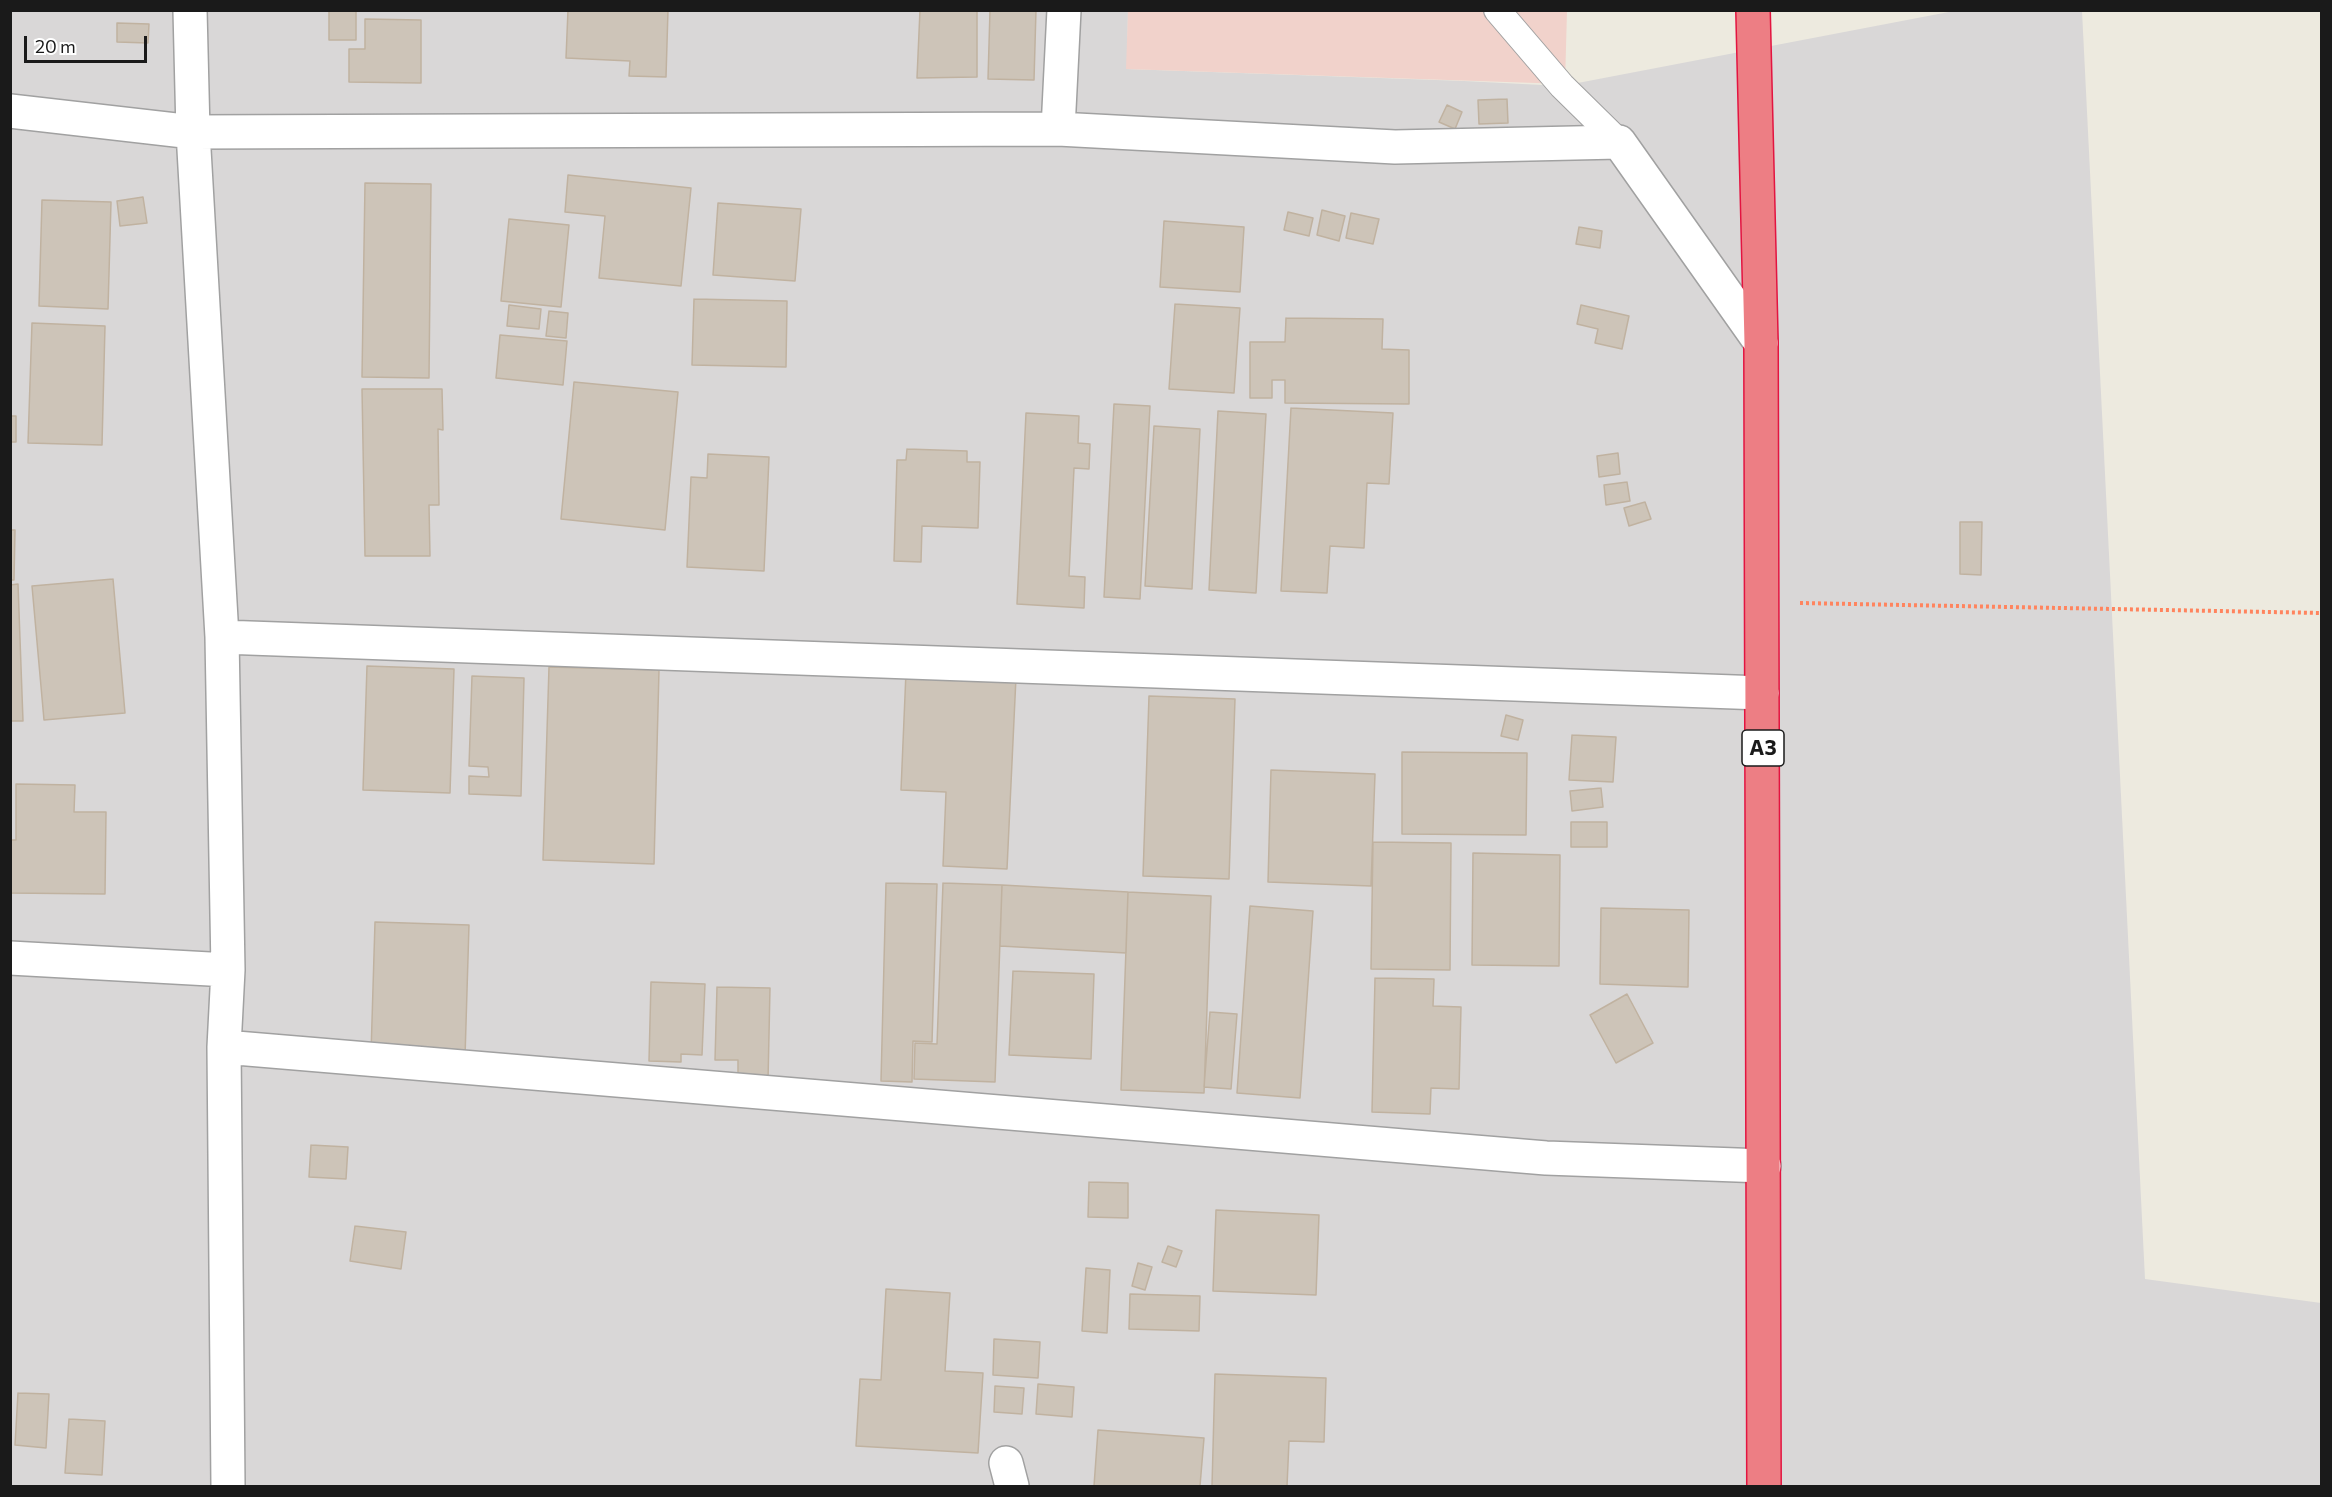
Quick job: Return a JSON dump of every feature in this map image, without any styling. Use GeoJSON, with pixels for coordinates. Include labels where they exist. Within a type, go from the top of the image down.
{"type":"FeatureCollection","features":[{"type":"Feature","properties":{"kind":"highway","name":"A3"},"geometry":{"type":"LineString","coordinates":[[1753,10],[1761,343],[1764,1486]]}},
{"type":"Feature","properties":{"kind":"street"},"geometry":{"type":"LineString","coordinates":[[190,10],[193,132],[222,638],[228,970],[224,1047],[228,1486]]}},
{"type":"Feature","properties":{"kind":"street"},"geometry":{"type":"LineString","coordinates":[[1058,129],[1064,10]]}},
{"type":"Feature","properties":{"kind":"street"},"geometry":{"type":"LineString","coordinates":[[10,111],[193,132],[1058,129],[1395,147],[1619,142],[1761,343]]}},
{"type":"Feature","properties":{"kind":"street"},"geometry":{"type":"LineString","coordinates":[[222,638],[1762,693]]}},
{"type":"Feature","properties":{"kind":"street"},"geometry":{"type":"LineString","coordinates":[[10,958],[228,970]]}},
{"type":"Feature","properties":{"kind":"street"},"geometry":{"type":"LineString","coordinates":[[224,1047],[1546,1158],[1764,1166]]}},
{"type":"Feature","properties":{"kind":"lane"},"geometry":{"type":"LineString","coordinates":[[1497,10],[1562,86],[1619,142]]}},
{"type":"Feature","properties":{"kind":"path"},"geometry":{"type":"LineString","coordinates":[[1762,603],[2322,613]]}},
{"type":"Feature","properties":{"kind":"shaded area"},"geometry":{"type":"Polygon","coordinates":[[[1128,10],[1127,69],[1562,86],[1954,11],[2082,11],[2145,1279],[2321,1303],[2321,1486],[11,1486],[10,11],[1128,10]]]}},
{"type":"Feature","properties":{"kind":"shaded area"},"geometry":{"type":"Polygon","coordinates":[[[1128,11],[1567,11],[1565,84],[1126,69],[1128,11]]]}},
{"type":"Feature","properties":{"kind":"building"},"geometry":{"type":"Polygon","coordinates":[[[329,10],[371,11],[356,11],[356,40],[329,40],[329,10]]]}},
{"type":"Feature","properties":{"kind":"building"},"geometry":{"type":"Polygon","coordinates":[[[568,10],[668,10],[666,77],[629,76],[630,61],[566,58],[568,10]]]}},
{"type":"Feature","properties":{"kind":"building"},"geometry":{"type":"Polygon","coordinates":[[[920,10],[977,10],[977,77],[917,78],[920,10]]]}},
{"type":"Feature","properties":{"kind":"building"},"geometry":{"type":"Polygon","coordinates":[[[990,10],[1036,10],[1034,80],[988,79],[990,10]]]}},
{"type":"Feature","properties":{"kind":"building"},"geometry":{"type":"Polygon","coordinates":[[[365,19],[421,20],[421,83],[349,82],[349,49],[365,49],[365,19]]]}},
{"type":"Feature","properties":{"kind":"building"},"geometry":{"type":"Polygon","coordinates":[[[117,23],[149,24],[148,43],[117,42],[117,23]]]}},
{"type":"Feature","properties":{"kind":"building"},"geometry":{"type":"Polygon","coordinates":[[[1507,99],[1508,123],[1479,124],[1478,100],[1507,99]]]}},
{"type":"Feature","properties":{"kind":"building"},"geometry":{"type":"Polygon","coordinates":[[[1447,105],[1462,112],[1455,129],[1439,122],[1447,105]]]}},
{"type":"Feature","properties":{"kind":"building"},"geometry":{"type":"Polygon","coordinates":[[[568,175],[691,188],[681,286],[599,278],[605,216],[565,212],[568,175]]]}},
{"type":"Feature","properties":{"kind":"building"},"geometry":{"type":"Polygon","coordinates":[[[365,183],[431,184],[429,378],[362,377],[365,183]]]}},
{"type":"Feature","properties":{"kind":"building"},"geometry":{"type":"Polygon","coordinates":[[[143,197],[147,223],[120,226],[117,201],[143,197]]]}},
{"type":"Feature","properties":{"kind":"building"},"geometry":{"type":"Polygon","coordinates":[[[42,200],[111,202],[108,309],[39,306],[42,200]]]}},
{"type":"Feature","properties":{"kind":"building"},"geometry":{"type":"Polygon","coordinates":[[[718,203],[801,209],[795,281],[713,275],[718,203]]]}},
{"type":"Feature","properties":{"kind":"building"},"geometry":{"type":"Polygon","coordinates":[[[1322,210],[1345,216],[1339,241],[1317,235],[1322,210]]]}},
{"type":"Feature","properties":{"kind":"building"},"geometry":{"type":"Polygon","coordinates":[[[1288,212],[1313,218],[1309,236],[1284,230],[1288,212]]]}},
{"type":"Feature","properties":{"kind":"building"},"geometry":{"type":"Polygon","coordinates":[[[1351,213],[1379,219],[1373,244],[1346,238],[1351,213]]]}},
{"type":"Feature","properties":{"kind":"building"},"geometry":{"type":"Polygon","coordinates":[[[509,219],[569,225],[561,307],[501,301],[509,219]]]}},
{"type":"Feature","properties":{"kind":"building"},"geometry":{"type":"Polygon","coordinates":[[[1164,221],[1244,227],[1240,292],[1160,287],[1164,221]]]}},
{"type":"Feature","properties":{"kind":"building"},"geometry":{"type":"Polygon","coordinates":[[[1579,227],[1602,231],[1600,248],[1576,244],[1579,227]]]}},
{"type":"Feature","properties":{"kind":"building"},"geometry":{"type":"Polygon","coordinates":[[[694,299],[787,301],[786,367],[692,365],[694,299]]]}},
{"type":"Feature","properties":{"kind":"building"},"geometry":{"type":"Polygon","coordinates":[[[1175,304],[1240,308],[1234,393],[1169,389],[1175,304]]]}},
{"type":"Feature","properties":{"kind":"building"},"geometry":{"type":"Polygon","coordinates":[[[509,305],[541,309],[539,329],[507,326],[509,305]]]}},
{"type":"Feature","properties":{"kind":"building"},"geometry":{"type":"Polygon","coordinates":[[[1581,305],[1629,316],[1622,349],[1595,343],[1598,329],[1577,324],[1581,305]]]}},
{"type":"Feature","properties":{"kind":"building"},"geometry":{"type":"Polygon","coordinates":[[[549,311],[568,313],[566,338],[546,336],[549,311]]]}},
{"type":"Feature","properties":{"kind":"building"},"geometry":{"type":"Polygon","coordinates":[[[1286,318],[1383,319],[1382,349],[1409,350],[1409,404],[1285,403],[1285,380],[1272,380],[1272,398],[1250,398],[1250,342],[1285,342],[1286,318]]]}},
{"type":"Feature","properties":{"kind":"building"},"geometry":{"type":"Polygon","coordinates":[[[32,323],[105,326],[102,445],[28,443],[32,323]]]}},
{"type":"Feature","properties":{"kind":"building"},"geometry":{"type":"Polygon","coordinates":[[[500,335],[567,341],[563,385],[496,378],[500,335]]]}},
{"type":"Feature","properties":{"kind":"building"},"geometry":{"type":"Polygon","coordinates":[[[574,382],[678,392],[665,530],[561,519],[574,382]]]}},
{"type":"Feature","properties":{"kind":"building"},"geometry":{"type":"Polygon","coordinates":[[[362,389],[442,389],[443,430],[438,429],[439,505],[429,505],[430,556],[365,556],[362,389]]]}},
{"type":"Feature","properties":{"kind":"building"},"geometry":{"type":"Polygon","coordinates":[[[1114,404],[1150,406],[1140,599],[1104,597],[1114,404]]]}},
{"type":"Feature","properties":{"kind":"building"},"geometry":{"type":"Polygon","coordinates":[[[1291,408],[1393,413],[1389,484],[1367,483],[1364,548],[1330,546],[1327,593],[1281,591],[1291,408]]]}},
{"type":"Feature","properties":{"kind":"building"},"geometry":{"type":"Polygon","coordinates":[[[1218,411],[1266,414],[1256,593],[1209,590],[1218,411]]]}},
{"type":"Feature","properties":{"kind":"building"},"geometry":{"type":"Polygon","coordinates":[[[1026,413],[1079,416],[1078,443],[1090,444],[1089,469],[1074,468],[1069,576],[1085,577],[1084,608],[1017,604],[1026,413]]]}},
{"type":"Feature","properties":{"kind":"building"},"geometry":{"type":"Polygon","coordinates":[[[10,416],[16,416],[16,442],[10,442],[10,416]]]}},
{"type":"Feature","properties":{"kind":"building"},"geometry":{"type":"Polygon","coordinates":[[[1154,426],[1200,429],[1192,589],[1145,586],[1154,426]]]}},
{"type":"Feature","properties":{"kind":"building"},"geometry":{"type":"Polygon","coordinates":[[[907,449],[967,451],[967,462],[980,462],[978,528],[922,526],[921,562],[894,561],[897,460],[906,460],[907,449]]]}},
{"type":"Feature","properties":{"kind":"building"},"geometry":{"type":"Polygon","coordinates":[[[1618,453],[1620,474],[1599,477],[1597,456],[1618,453]]]}},
{"type":"Feature","properties":{"kind":"building"},"geometry":{"type":"Polygon","coordinates":[[[708,454],[769,457],[764,571],[687,567],[691,477],[707,478],[708,454]]]}},
{"type":"Feature","properties":{"kind":"building"},"geometry":{"type":"Polygon","coordinates":[[[1627,482],[1630,501],[1606,505],[1604,485],[1627,482]]]}},
{"type":"Feature","properties":{"kind":"building"},"geometry":{"type":"Polygon","coordinates":[[[1645,502],[1651,519],[1629,526],[1624,508],[1645,502]]]}},
{"type":"Feature","properties":{"kind":"building"},"geometry":{"type":"Polygon","coordinates":[[[1960,522],[1982,522],[1981,575],[1960,574],[1960,522]]]}},
{"type":"Feature","properties":{"kind":"building"},"geometry":{"type":"Polygon","coordinates":[[[10,530],[15,530],[14,580],[10,580],[10,530]]]}},
{"type":"Feature","properties":{"kind":"building"},"geometry":{"type":"Polygon","coordinates":[[[113,579],[125,713],[44,720],[32,586],[113,579]]]}},
{"type":"Feature","properties":{"kind":"building"},"geometry":{"type":"Polygon","coordinates":[[[18,584],[23,721],[10,721],[10,585],[18,584]]]}},
{"type":"Feature","properties":{"kind":"building"},"geometry":{"type":"Polygon","coordinates":[[[367,666],[454,669],[450,793],[363,790],[367,666]]]}},
{"type":"Feature","properties":{"kind":"building"},"geometry":{"type":"Polygon","coordinates":[[[549,667],[659,670],[654,864],[543,860],[549,667]]]}},
{"type":"Feature","properties":{"kind":"building"},"geometry":{"type":"Polygon","coordinates":[[[906,672],[1016,677],[1007,869],[943,866],[946,792],[901,790],[906,672]]]}},
{"type":"Feature","properties":{"kind":"building"},"geometry":{"type":"Polygon","coordinates":[[[472,676],[524,678],[521,796],[469,794],[469,776],[489,777],[488,767],[469,766],[472,676]]]}},
{"type":"Feature","properties":{"kind":"building"},"geometry":{"type":"Polygon","coordinates":[[[1149,696],[1235,699],[1229,879],[1143,876],[1149,696]]]}},
{"type":"Feature","properties":{"kind":"building"},"geometry":{"type":"Polygon","coordinates":[[[1506,715],[1523,720],[1518,740],[1501,736],[1506,715]]]}},
{"type":"Feature","properties":{"kind":"building"},"geometry":{"type":"Polygon","coordinates":[[[1572,735],[1616,737],[1613,782],[1569,780],[1572,735]]]}},
{"type":"Feature","properties":{"kind":"building"},"geometry":{"type":"Polygon","coordinates":[[[1402,752],[1527,753],[1526,835],[1402,834],[1402,752]]]}},
{"type":"Feature","properties":{"kind":"building"},"geometry":{"type":"Polygon","coordinates":[[[1271,770],[1375,774],[1371,886],[1268,882],[1271,770]]]}},
{"type":"Feature","properties":{"kind":"building"},"geometry":{"type":"Polygon","coordinates":[[[16,784],[75,785],[74,812],[106,812],[105,894],[10,893],[10,840],[16,840],[16,784]]]}},
{"type":"Feature","properties":{"kind":"building"},"geometry":{"type":"Polygon","coordinates":[[[1601,788],[1603,807],[1572,811],[1570,791],[1601,788]]]}},
{"type":"Feature","properties":{"kind":"building"},"geometry":{"type":"Polygon","coordinates":[[[1571,822],[1607,822],[1607,847],[1571,847],[1571,822]]]}},
{"type":"Feature","properties":{"kind":"building"},"geometry":{"type":"Polygon","coordinates":[[[1373,842],[1451,843],[1450,970],[1371,969],[1373,842]]]}},
{"type":"Feature","properties":{"kind":"building"},"geometry":{"type":"Polygon","coordinates":[[[1473,853],[1560,855],[1559,966],[1472,965],[1473,853]]]}},
{"type":"Feature","properties":{"kind":"building"},"geometry":{"type":"Polygon","coordinates":[[[886,883],[937,884],[932,1042],[913,1041],[912,1082],[881,1081],[886,883]]]}},
{"type":"Feature","properties":{"kind":"building"},"geometry":{"type":"Polygon","coordinates":[[[943,883],[1002,885],[995,1082],[914,1079],[915,1043],[937,1044],[943,883]]]}},
{"type":"Feature","properties":{"kind":"building"},"geometry":{"type":"Polygon","coordinates":[[[1002,885],[1128,892],[1126,953],[1000,946],[1002,885]]]}},
{"type":"Feature","properties":{"kind":"building"},"geometry":{"type":"Polygon","coordinates":[[[1128,892],[1211,896],[1204,1093],[1121,1090],[1128,892]]]}},
{"type":"Feature","properties":{"kind":"building"},"geometry":{"type":"Polygon","coordinates":[[[1250,906],[1313,911],[1300,1098],[1237,1093],[1250,906]]]}},
{"type":"Feature","properties":{"kind":"building"},"geometry":{"type":"Polygon","coordinates":[[[1601,908],[1689,910],[1688,987],[1600,984],[1601,908]]]}},
{"type":"Feature","properties":{"kind":"building"},"geometry":{"type":"Polygon","coordinates":[[[375,922],[469,925],[465,1057],[371,1054],[375,922]]]}},
{"type":"Feature","properties":{"kind":"building"},"geometry":{"type":"Polygon","coordinates":[[[1013,971],[1094,974],[1091,1059],[1009,1055],[1013,971]]]}},
{"type":"Feature","properties":{"kind":"building"},"geometry":{"type":"Polygon","coordinates":[[[1375,978],[1434,979],[1433,1006],[1461,1007],[1459,1089],[1431,1088],[1430,1114],[1372,1112],[1375,978]]]}},
{"type":"Feature","properties":{"kind":"building"},"geometry":{"type":"Polygon","coordinates":[[[651,982],[705,984],[702,1055],[681,1054],[681,1062],[649,1061],[651,982]]]}},
{"type":"Feature","properties":{"kind":"building"},"geometry":{"type":"Polygon","coordinates":[[[717,987],[770,988],[768,1081],[738,1080],[738,1060],[715,1060],[717,987]]]}},
{"type":"Feature","properties":{"kind":"building"},"geometry":{"type":"Polygon","coordinates":[[[1627,994],[1653,1043],[1616,1063],[1590,1015],[1627,994]]]}},
{"type":"Feature","properties":{"kind":"building"},"geometry":{"type":"Polygon","coordinates":[[[1210,1012],[1237,1014],[1231,1089],[1204,1087],[1210,1012]]]}},
{"type":"Feature","properties":{"kind":"building"},"geometry":{"type":"Polygon","coordinates":[[[311,1145],[348,1147],[346,1179],[309,1177],[311,1145]]]}},
{"type":"Feature","properties":{"kind":"building"},"geometry":{"type":"Polygon","coordinates":[[[1089,1182],[1128,1183],[1128,1218],[1088,1217],[1089,1182]]]}},
{"type":"Feature","properties":{"kind":"building"},"geometry":{"type":"Polygon","coordinates":[[[1216,1210],[1319,1215],[1316,1295],[1213,1291],[1216,1210]]]}},
{"type":"Feature","properties":{"kind":"building"},"geometry":{"type":"Polygon","coordinates":[[[355,1226],[406,1232],[401,1269],[350,1261],[355,1226]]]}},
{"type":"Feature","properties":{"kind":"building"},"geometry":{"type":"Polygon","coordinates":[[[1168,1246],[1182,1251],[1176,1267],[1162,1262],[1168,1246]]]}},
{"type":"Feature","properties":{"kind":"building"},"geometry":{"type":"Polygon","coordinates":[[[1138,1263],[1152,1267],[1145,1290],[1132,1286],[1138,1263]]]}},
{"type":"Feature","properties":{"kind":"building"},"geometry":{"type":"Polygon","coordinates":[[[1086,1268],[1110,1270],[1107,1333],[1082,1331],[1086,1268]]]}},
{"type":"Feature","properties":{"kind":"building"},"geometry":{"type":"Polygon","coordinates":[[[886,1289],[950,1293],[945,1371],[983,1373],[978,1453],[856,1446],[860,1379],[881,1380],[886,1289]]]}},
{"type":"Feature","properties":{"kind":"building"},"geometry":{"type":"Polygon","coordinates":[[[1130,1294],[1200,1296],[1199,1331],[1129,1329],[1130,1294]]]}},
{"type":"Feature","properties":{"kind":"building"},"geometry":{"type":"Polygon","coordinates":[[[994,1339],[1040,1342],[1038,1378],[993,1375],[994,1339]]]}},
{"type":"Feature","properties":{"kind":"building"},"geometry":{"type":"Polygon","coordinates":[[[1215,1374],[1326,1378],[1324,1442],[1289,1441],[1287,1486],[1212,1486],[1215,1374]]]}},
{"type":"Feature","properties":{"kind":"building"},"geometry":{"type":"Polygon","coordinates":[[[1038,1384],[1074,1387],[1072,1417],[1036,1414],[1038,1384]]]}},
{"type":"Feature","properties":{"kind":"building"},"geometry":{"type":"Polygon","coordinates":[[[995,1386],[1024,1388],[1022,1414],[994,1412],[995,1386]]]}},
{"type":"Feature","properties":{"kind":"building"},"geometry":{"type":"Polygon","coordinates":[[[18,1393],[49,1394],[46,1448],[15,1445],[18,1393]]]}},
{"type":"Feature","properties":{"kind":"building"},"geometry":{"type":"Polygon","coordinates":[[[69,1419],[105,1421],[102,1475],[65,1473],[69,1419]]]}},
{"type":"Feature","properties":{"kind":"building"},"geometry":{"type":"Polygon","coordinates":[[[1098,1430],[1204,1438],[1200,1486],[1094,1486],[1098,1430]]]}}]}
